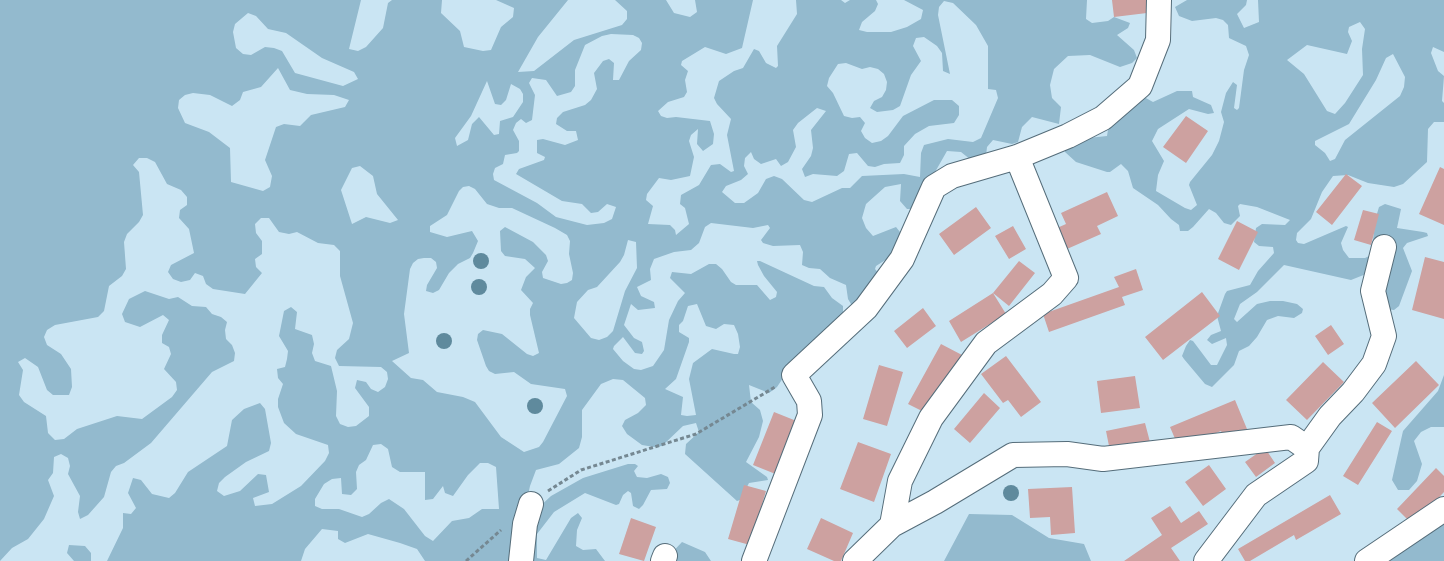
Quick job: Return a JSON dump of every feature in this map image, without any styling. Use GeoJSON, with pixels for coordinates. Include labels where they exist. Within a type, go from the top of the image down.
{"type":"FeatureCollection","features":[{"type":"Feature","properties":{"kind":"street"},"geometry":{"type":"LineString","coordinates":[[754,561],[810,415],[809,401],[794,375],[871,301],[902,259],[934,187],[952,176],[1017,157],[1068,136],[1103,118],[1140,86],[1158,40],[1159,0]]}},
{"type":"Feature","properties":{"kind":"street"},"geometry":{"type":"LineString","coordinates":[[892,525],[900,481],[931,418],[986,343],[1052,294],[1066,278],[1017,157]]}},
{"type":"Feature","properties":{"kind":"street"},"geometry":{"type":"LineString","coordinates":[[1206,561],[1256,495],[1306,461],[1307,448],[1330,416],[1353,392],[1374,364],[1384,336],[1372,291],[1384,247]]}},
{"type":"Feature","properties":{"kind":"street"},"geometry":{"type":"LineString","coordinates":[[855,561],[892,525],[935,502],[1013,455],[1067,454],[1103,459],[1291,438],[1307,448]]}},
{"type":"Feature","properties":{"kind":"street"},"geometry":{"type":"LineString","coordinates":[[521,561],[525,524],[531,504]]}},
{"type":"Feature","properties":{"kind":"street"},"geometry":{"type":"LineString","coordinates":[[1367,561],[1444,509]]}},
{"type":"Feature","properties":{"kind":"path"},"geometry":{"type":"LineString","coordinates":[[582,470],[696,434],[794,375]]}},
{"type":"Feature","properties":{"kind":"shaded area"},"geometry":{"type":"Polygon","coordinates":[[[0,0],[361,0],[349,49],[358,51],[366,47],[383,28],[388,3],[392,0],[442,0],[441,13],[460,31],[464,47],[483,51],[491,50],[501,27],[513,17],[514,8],[496,0],[568,0],[538,37],[518,72],[534,71],[574,40],[622,25],[627,19],[627,11],[615,0],[666,0],[674,13],[690,17],[697,12],[695,0],[753,0],[742,48],[726,54],[705,47],[682,61],[681,65],[688,71],[685,80],[687,92],[684,97],[668,102],[658,111],[661,116],[667,118],[676,117],[710,121],[714,134],[713,144],[703,151],[697,144],[698,129],[691,135],[689,141],[694,157],[690,176],[671,180],[659,178],[647,194],[646,200],[653,206],[648,224],[670,225],[675,230],[676,235],[689,224],[685,208],[680,204],[681,195],[699,185],[711,165],[720,164],[731,172],[734,171],[727,135],[731,119],[714,98],[719,81],[734,71],[743,68],[754,49],[759,51],[766,63],[776,68],[778,66],[777,46],[797,14],[796,0],[841,0],[845,3],[850,0],[876,0],[878,4],[875,11],[862,22],[859,30],[867,32],[891,32],[907,27],[921,19],[923,10],[904,0],[1087,0],[1086,19],[1092,23],[1108,21],[1114,17],[1130,23],[1128,28],[1117,35],[1134,50],[1137,58],[1132,63],[1120,67],[1090,55],[1068,56],[1054,69],[1050,85],[1052,98],[1061,107],[1059,124],[1032,117],[1022,127],[1018,142],[1012,144],[993,140],[987,147],[986,156],[971,160],[961,152],[947,151],[914,209],[907,209],[900,201],[901,184],[885,187],[866,204],[862,218],[866,228],[873,236],[896,227],[900,232],[898,241],[887,259],[876,266],[875,269],[879,274],[855,304],[851,304],[848,299],[846,285],[830,278],[820,269],[802,265],[803,252],[800,245],[773,246],[763,243],[761,240],[770,228],[768,225],[753,228],[711,223],[705,227],[699,243],[691,250],[674,252],[654,259],[650,269],[651,280],[637,287],[641,296],[654,302],[655,308],[638,310],[631,304],[624,325],[634,338],[642,342],[644,351],[642,354],[635,353],[623,337],[613,349],[623,361],[634,369],[641,370],[653,366],[664,350],[669,320],[678,301],[685,293],[670,278],[672,272],[691,274],[709,264],[716,264],[731,282],[736,285],[757,285],[770,300],[776,297],[777,292],[764,276],[757,261],[760,261],[814,286],[824,287],[832,298],[843,306],[843,313],[785,375],[777,387],[769,393],[749,385],[751,402],[760,410],[763,421],[759,437],[746,462],[767,477],[768,480],[749,483],[740,500],[737,501],[685,454],[686,444],[699,432],[696,423],[683,426],[662,446],[642,445],[627,434],[622,426],[625,420],[638,413],[646,405],[645,398],[623,380],[613,379],[601,384],[582,410],[582,437],[579,448],[559,464],[536,470],[525,509],[535,511],[551,496],[583,478],[628,464],[638,466],[634,471],[637,477],[647,478],[661,474],[668,477],[670,483],[667,489],[651,490],[639,509],[633,506],[631,493],[628,491],[623,495],[619,504],[616,505],[585,493],[554,512],[537,534],[537,558],[546,560],[571,518],[578,513],[582,518],[577,530],[576,546],[583,550],[596,549],[605,561],[425,561],[417,549],[400,543],[368,534],[345,543],[338,539],[338,531],[322,529],[305,549],[301,561],[107,561],[123,528],[123,513],[131,514],[136,508],[128,493],[133,478],[141,480],[152,494],[169,498],[175,493],[188,472],[227,446],[232,420],[244,409],[260,403],[265,409],[271,443],[269,451],[246,462],[219,483],[217,491],[224,496],[240,491],[258,474],[266,475],[269,492],[253,498],[255,506],[272,504],[301,486],[325,461],[329,453],[328,445],[296,434],[284,423],[278,407],[278,399],[283,384],[278,378],[277,369],[285,367],[288,351],[279,336],[284,311],[291,307],[297,312],[295,329],[312,335],[314,344],[312,353],[315,361],[331,366],[337,391],[336,416],[340,424],[348,427],[356,426],[369,416],[369,407],[355,388],[357,380],[366,382],[371,389],[378,392],[385,387],[388,379],[387,372],[381,367],[339,366],[335,358],[337,350],[349,339],[353,323],[340,276],[340,251],[334,245],[318,243],[297,232],[289,234],[279,232],[269,218],[261,218],[255,224],[256,233],[262,241],[262,254],[255,259],[256,267],[262,273],[245,294],[213,289],[206,284],[203,276],[195,273],[190,280],[181,282],[173,279],[168,272],[171,265],[194,253],[189,229],[179,218],[180,210],[187,205],[187,197],[181,190],[167,184],[155,162],[147,158],[139,158],[133,165],[139,172],[143,215],[127,234],[124,242],[126,269],[122,276],[109,286],[104,311],[98,317],[55,325],[47,330],[44,337],[47,345],[61,354],[71,369],[72,387],[69,395],[53,395],[47,390],[38,367],[25,358],[18,362],[23,370],[19,395],[24,402],[46,416],[48,433],[55,440],[64,439],[77,429],[117,416],[142,419],[172,397],[177,390],[176,382],[164,369],[171,354],[169,347],[162,343],[162,335],[169,320],[163,315],[140,327],[125,322],[122,314],[129,299],[145,291],[169,299],[178,297],[192,306],[206,307],[212,314],[221,317],[227,322],[225,330],[226,339],[232,345],[235,353],[234,361],[212,372],[151,443],[124,463],[116,466],[111,472],[104,497],[88,515],[80,519],[78,512],[80,496],[68,474],[70,466],[68,458],[61,454],[54,457],[53,473],[48,480],[54,496],[44,519],[28,539],[12,548],[0,561],[0,0]],[[944,1],[939,7],[938,15],[950,74],[943,71],[942,53],[937,46],[924,37],[916,38],[913,46],[921,61],[911,75],[900,106],[893,110],[877,112],[870,108],[874,101],[882,97],[886,90],[887,82],[884,74],[878,69],[870,67],[862,69],[846,63],[838,64],[829,78],[827,86],[833,93],[844,116],[860,117],[865,123],[861,131],[865,138],[872,143],[881,141],[888,136],[903,116],[934,100],[952,100],[959,106],[959,115],[954,123],[929,126],[915,134],[904,146],[904,155],[900,163],[884,164],[875,167],[868,166],[857,153],[849,154],[844,171],[837,176],[813,174],[805,177],[802,169],[811,156],[813,148],[811,130],[826,111],[817,108],[798,123],[793,130],[796,147],[788,162],[781,166],[776,159],[761,164],[754,159],[751,152],[745,158],[744,166],[748,174],[741,180],[726,186],[722,192],[735,203],[744,203],[758,193],[766,179],[774,176],[782,179],[804,200],[812,202],[842,188],[850,188],[862,176],[904,174],[920,177],[921,153],[924,145],[948,139],[973,142],[981,138],[998,98],[996,90],[988,89],[988,46],[976,25],[953,3],[944,1]],[[248,13],[235,24],[233,32],[236,48],[243,54],[251,55],[265,47],[274,48],[282,51],[295,73],[343,86],[358,79],[354,72],[322,58],[286,33],[268,29],[256,16],[248,13]],[[611,34],[602,36],[585,45],[575,70],[575,86],[571,92],[557,96],[546,80],[532,78],[529,83],[535,95],[532,120],[526,123],[521,119],[516,123],[513,130],[519,141],[519,151],[505,155],[503,164],[495,168],[494,180],[537,203],[556,217],[587,225],[604,223],[612,219],[616,207],[607,204],[598,212],[591,213],[582,204],[562,201],[516,174],[519,169],[544,160],[545,157],[537,153],[537,140],[543,139],[565,145],[578,140],[576,131],[567,131],[556,124],[557,118],[563,112],[585,105],[591,100],[597,89],[594,73],[603,61],[609,59],[614,63],[613,80],[619,80],[629,61],[641,50],[642,43],[639,38],[633,35],[611,34]],[[278,68],[261,87],[243,92],[240,100],[232,106],[210,95],[193,93],[185,95],[179,100],[178,108],[185,123],[209,132],[230,148],[231,182],[263,191],[270,187],[272,176],[265,160],[276,127],[284,124],[300,126],[311,115],[345,107],[349,100],[334,95],[307,94],[290,90],[278,68]],[[487,81],[471,116],[455,138],[457,146],[468,140],[472,124],[479,117],[494,135],[499,134],[500,121],[513,117],[523,102],[523,94],[520,89],[511,84],[506,100],[501,105],[495,104],[487,81]],[[360,166],[352,168],[341,190],[352,224],[366,217],[390,223],[398,220],[377,194],[373,176],[360,166]],[[469,186],[463,187],[447,215],[430,226],[430,232],[447,237],[472,231],[478,241],[470,258],[458,264],[449,273],[439,290],[433,293],[426,291],[427,285],[437,268],[436,262],[431,258],[424,258],[418,259],[413,263],[410,269],[404,314],[409,353],[392,361],[411,378],[423,380],[437,392],[463,397],[475,402],[501,437],[524,452],[539,447],[543,442],[567,396],[565,389],[531,384],[514,372],[495,374],[489,371],[486,366],[477,340],[478,334],[483,330],[502,334],[527,354],[533,356],[539,353],[530,315],[533,303],[521,290],[526,277],[535,268],[525,259],[505,256],[501,251],[500,231],[505,227],[533,242],[546,255],[548,261],[542,272],[543,278],[561,284],[572,280],[573,273],[569,254],[570,241],[567,235],[555,228],[512,208],[499,208],[487,204],[475,189],[469,186]],[[628,240],[620,262],[597,287],[588,290],[577,302],[574,318],[591,338],[599,340],[607,337],[613,331],[625,291],[637,268],[636,242],[628,240]],[[697,304],[688,306],[683,321],[679,325],[679,332],[689,338],[689,342],[676,379],[665,389],[683,397],[681,415],[696,415],[689,379],[693,363],[712,349],[738,354],[740,347],[738,334],[734,325],[724,324],[716,329],[706,326],[697,304]],[[381,444],[373,445],[366,460],[359,465],[356,472],[357,489],[351,495],[342,494],[341,478],[332,479],[324,484],[315,499],[315,506],[322,509],[339,509],[362,517],[389,499],[404,509],[425,536],[433,541],[452,521],[469,518],[482,509],[499,509],[496,467],[488,463],[480,463],[468,475],[453,496],[445,493],[443,486],[433,499],[425,500],[425,472],[400,472],[392,467],[388,449],[381,444]]]}},
{"type":"Feature","properties":{"kind":"shaded area"},"geometry":{"type":"Polygon","coordinates":[[[1187,0],[1247,0],[1246,5],[1237,14],[1244,28],[1259,22],[1258,0],[1444,0],[1444,52],[1433,47],[1431,53],[1438,71],[1444,76],[1442,101],[1444,103],[1444,122],[1434,122],[1428,129],[1427,162],[1403,184],[1394,187],[1368,183],[1348,175],[1333,176],[1322,192],[1311,219],[1297,233],[1296,240],[1298,243],[1304,244],[1346,226],[1348,227],[1341,243],[1343,250],[1349,258],[1365,258],[1371,255],[1379,207],[1385,204],[1401,209],[1397,228],[1427,233],[1428,236],[1407,243],[1403,248],[1412,271],[1399,306],[1394,310],[1387,309],[1366,274],[1351,280],[1284,265],[1257,292],[1240,304],[1234,319],[1237,322],[1257,304],[1270,301],[1297,304],[1303,309],[1302,313],[1294,318],[1278,316],[1267,320],[1257,337],[1249,346],[1239,351],[1234,365],[1212,387],[1205,384],[1182,356],[1186,346],[1190,340],[1193,341],[1211,365],[1217,365],[1227,345],[1226,338],[1212,344],[1207,340],[1211,335],[1221,331],[1217,316],[1225,294],[1227,291],[1250,285],[1258,271],[1274,253],[1273,247],[1259,246],[1254,242],[1256,228],[1262,224],[1285,225],[1290,220],[1257,207],[1240,204],[1238,206],[1240,216],[1231,225],[1224,223],[1216,213],[1209,209],[1188,231],[1180,231],[1179,225],[1158,205],[1133,188],[1128,171],[1121,164],[1107,172],[1076,162],[1065,152],[1065,149],[1088,138],[1107,136],[1111,111],[1144,97],[1153,102],[1177,91],[1192,91],[1193,97],[1211,105],[1214,113],[1208,114],[1189,109],[1158,129],[1152,141],[1164,161],[1158,175],[1156,191],[1185,208],[1191,210],[1197,205],[1189,185],[1190,182],[1212,155],[1219,141],[1224,122],[1221,112],[1226,93],[1233,82],[1237,85],[1234,108],[1237,110],[1239,108],[1244,70],[1249,55],[1246,46],[1229,38],[1228,25],[1223,20],[1216,18],[1192,21],[1179,16],[1175,7],[1187,0]],[[1360,22],[1349,27],[1348,32],[1352,41],[1347,54],[1307,45],[1287,60],[1304,74],[1327,111],[1335,114],[1345,103],[1363,75],[1362,49],[1365,29],[1360,22]],[[1393,54],[1386,58],[1376,80],[1349,124],[1315,141],[1315,145],[1325,153],[1330,161],[1335,159],[1345,140],[1400,96],[1404,87],[1405,77],[1393,54]]]}},
{"type":"Feature","properties":{"kind":"shaded area"},"geometry":{"type":"Polygon","coordinates":[[[1444,375],[1444,427],[1431,427],[1421,432],[1414,441],[1422,464],[1417,481],[1409,490],[1398,490],[1392,480],[1403,431],[1438,391],[1444,375]]]}},
{"type":"Feature","properties":{"kind":"shaded area"},"geometry":{"type":"Polygon","coordinates":[[[969,514],[1012,515],[1049,538],[1084,544],[1091,561],[944,561],[969,514]]]}},
{"type":"Feature","properties":{"kind":"shaded area"},"geometry":{"type":"Polygon","coordinates":[[[1444,523],[1444,561],[1390,561],[1435,528],[1444,523]]]}},
{"type":"Feature","properties":{"kind":"shaded area"},"geometry":{"type":"Polygon","coordinates":[[[682,542],[705,552],[711,561],[664,561],[682,542]]]}},
{"type":"Feature","properties":{"kind":"shaded area"},"geometry":{"type":"Polygon","coordinates":[[[69,545],[85,546],[91,553],[91,561],[74,561],[67,553],[69,545]]]}},
{"type":"Feature","properties":{"kind":"building"},"geometry":{"type":"Polygon","coordinates":[[[1112,0],[1146,0],[1147,13],[1114,17],[1112,0]]]}},
{"type":"Feature","properties":{"kind":"building"},"geometry":{"type":"Polygon","coordinates":[[[1186,116],[1208,131],[1186,163],[1163,147],[1186,116]]]}},
{"type":"Feature","properties":{"kind":"building"},"geometry":{"type":"Polygon","coordinates":[[[1440,167],[1444,169],[1444,225],[1419,214],[1440,167]]]}},
{"type":"Feature","properties":{"kind":"building"},"geometry":{"type":"Polygon","coordinates":[[[1346,174],[1362,186],[1332,225],[1316,212],[1346,174]]]}},
{"type":"Feature","properties":{"kind":"building"},"geometry":{"type":"Polygon","coordinates":[[[1107,192],[1118,216],[1097,226],[1101,234],[1067,249],[1057,228],[1066,224],[1061,213],[1107,192]]]}},
{"type":"Feature","properties":{"kind":"building"},"geometry":{"type":"Polygon","coordinates":[[[976,207],[991,228],[954,255],[939,234],[976,207]]]}},
{"type":"Feature","properties":{"kind":"building"},"geometry":{"type":"Polygon","coordinates":[[[1363,210],[1379,214],[1371,245],[1354,240],[1363,210]]]}},
{"type":"Feature","properties":{"kind":"building"},"geometry":{"type":"Polygon","coordinates":[[[1237,221],[1258,232],[1239,270],[1218,259],[1237,221]]]}},
{"type":"Feature","properties":{"kind":"building"},"geometry":{"type":"Polygon","coordinates":[[[1013,226],[1026,249],[1009,259],[995,236],[1013,226]]]}},
{"type":"Feature","properties":{"kind":"building"},"geometry":{"type":"Polygon","coordinates":[[[1425,257],[1444,262],[1444,319],[1412,310],[1425,257]]]}},
{"type":"Feature","properties":{"kind":"building"},"geometry":{"type":"Polygon","coordinates":[[[1019,261],[1035,273],[1009,306],[993,293],[1019,261]]]}},
{"type":"Feature","properties":{"kind":"building"},"geometry":{"type":"Polygon","coordinates":[[[1136,269],[1143,290],[1122,297],[1125,305],[1049,332],[1043,314],[1119,287],[1114,277],[1136,269]]]}},
{"type":"Feature","properties":{"kind":"building"},"geometry":{"type":"Polygon","coordinates":[[[1202,292],[1220,316],[1163,360],[1145,337],[1202,292]]]}},
{"type":"Feature","properties":{"kind":"building"},"geometry":{"type":"Polygon","coordinates":[[[993,293],[1006,314],[961,342],[949,321],[993,293]]]}},
{"type":"Feature","properties":{"kind":"building"},"geometry":{"type":"Polygon","coordinates":[[[923,308],[936,326],[907,348],[894,331],[923,308]]]}},
{"type":"Feature","properties":{"kind":"building"},"geometry":{"type":"Polygon","coordinates":[[[1331,325],[1344,344],[1328,355],[1315,336],[1331,325]]]}},
{"type":"Feature","properties":{"kind":"building"},"geometry":{"type":"Polygon","coordinates":[[[941,344],[962,355],[930,415],[908,404],[941,344]]]}},
{"type":"Feature","properties":{"kind":"building"},"geometry":{"type":"Polygon","coordinates":[[[1006,356],[1041,402],[1021,417],[1008,400],[1003,403],[981,374],[1006,356]]]}},
{"type":"Feature","properties":{"kind":"building"},"geometry":{"type":"Polygon","coordinates":[[[1416,361],[1439,385],[1395,428],[1372,403],[1416,361]]]}},
{"type":"Feature","properties":{"kind":"building"},"geometry":{"type":"Polygon","coordinates":[[[1323,362],[1344,382],[1307,420],[1286,400],[1323,362]]]}},
{"type":"Feature","properties":{"kind":"building"},"geometry":{"type":"Polygon","coordinates":[[[879,365],[903,372],[887,426],[863,419],[879,365]]]}},
{"type":"Feature","properties":{"kind":"building"},"geometry":{"type":"Polygon","coordinates":[[[1135,376],[1140,408],[1101,413],[1097,381],[1135,376]]]}},
{"type":"Feature","properties":{"kind":"building"},"geometry":{"type":"Polygon","coordinates":[[[984,393],[1000,408],[970,443],[954,429],[984,393]]]}},
{"type":"Feature","properties":{"kind":"building"},"geometry":{"type":"Polygon","coordinates":[[[1235,400],[1247,429],[1225,439],[1221,431],[1179,448],[1170,427],[1235,400]]]}},
{"type":"Feature","properties":{"kind":"building"},"geometry":{"type":"Polygon","coordinates":[[[774,412],[799,422],[778,475],[753,465],[774,412]]]}},
{"type":"Feature","properties":{"kind":"building"},"geometry":{"type":"Polygon","coordinates":[[[1377,422],[1392,431],[1358,485],[1343,476],[1377,422]]]}},
{"type":"Feature","properties":{"kind":"building"},"geometry":{"type":"Polygon","coordinates":[[[1145,423],[1150,442],[1110,451],[1106,431],[1145,423]]]}},
{"type":"Feature","properties":{"kind":"building"},"geometry":{"type":"Polygon","coordinates":[[[858,442],[891,454],[874,502],[840,489],[858,442]]]}},
{"type":"Feature","properties":{"kind":"building"},"geometry":{"type":"Polygon","coordinates":[[[1265,448],[1275,463],[1256,477],[1245,462],[1265,448]]]}},
{"type":"Feature","properties":{"kind":"building"},"geometry":{"type":"Polygon","coordinates":[[[1209,465],[1226,489],[1203,506],[1185,482],[1209,465]]]}},
{"type":"Feature","properties":{"kind":"building"},"geometry":{"type":"Polygon","coordinates":[[[1436,468],[1444,476],[1444,492],[1413,525],[1397,509],[1436,468]]]}},
{"type":"Feature","properties":{"kind":"building"},"geometry":{"type":"Polygon","coordinates":[[[744,485],[766,491],[750,545],[728,539],[744,485]]]}},
{"type":"Feature","properties":{"kind":"building"},"geometry":{"type":"Polygon","coordinates":[[[1072,487],[1075,533],[1051,535],[1050,517],[1030,518],[1028,489],[1072,487]]]}},
{"type":"Feature","properties":{"kind":"building"},"geometry":{"type":"Polygon","coordinates":[[[1330,495],[1341,514],[1296,540],[1294,535],[1250,561],[1245,561],[1238,549],[1330,495]]]}},
{"type":"Feature","properties":{"kind":"building"},"geometry":{"type":"Polygon","coordinates":[[[1170,506],[1181,523],[1199,511],[1208,524],[1171,548],[1180,561],[1124,561],[1162,535],[1151,518],[1170,506]]]}},
{"type":"Feature","properties":{"kind":"building"},"geometry":{"type":"Polygon","coordinates":[[[631,518],[656,527],[644,561],[619,554],[631,518]]]}},
{"type":"Feature","properties":{"kind":"building"},"geometry":{"type":"Polygon","coordinates":[[[821,518],[853,533],[841,561],[834,561],[807,549],[821,518]]]}}]}
